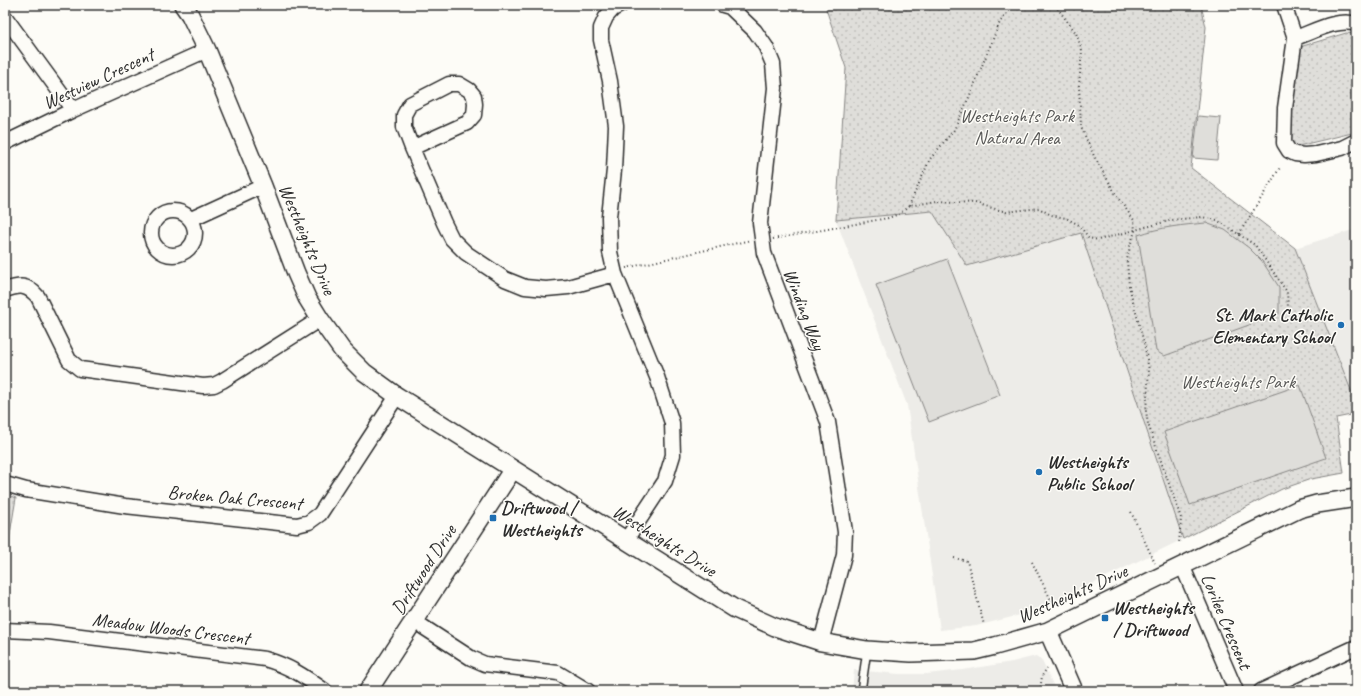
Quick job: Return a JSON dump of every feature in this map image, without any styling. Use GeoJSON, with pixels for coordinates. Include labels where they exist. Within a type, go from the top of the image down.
{"type":"FeatureCollection","features":[{"type":"Feature","properties":{"kind":"street","name":"Westheights Drive"},"geometry":{"type":"LineString","coordinates":[[183,5],[190,15],[207,50],[307,298],[342,350],[364,372],[397,396],[735,609],[774,627],[821,642],[867,650],[911,653],[974,651],[1048,631],[1300,509],[1317,504],[1356,498]]}},
{"type":"Feature","properties":{"kind":"street"},"geometry":{"type":"LineString","coordinates":[[621,5],[613,9],[606,17],[600,40],[610,81],[616,126],[614,170],[609,217],[610,252],[615,274],[657,377],[672,423],[673,455],[665,481],[626,540]]}},
{"type":"Feature","properties":{"kind":"street"},"geometry":{"type":"LineString","coordinates":[[1284,5],[1295,38],[1285,108],[1284,143],[1286,147],[1289,151],[1304,155],[1316,154],[1342,148],[1356,141]]}},
{"type":"Feature","properties":{"kind":"street","name":"Winding Way"},"geometry":{"type":"LineString","coordinates":[[728,6],[755,31],[766,47],[773,64],[775,88],[760,223],[761,240],[764,253],[828,422],[845,532],[844,555],[821,642]]}},
{"type":"Feature","properties":{"kind":"street"},"geometry":{"type":"LineString","coordinates":[[5,17],[73,110]]}},
{"type":"Feature","properties":{"kind":"street"},"geometry":{"type":"LineString","coordinates":[[1295,38],[1333,25],[1350,22],[1356,24]]}},
{"type":"Feature","properties":{"kind":"street","name":"Westview Crescent"},"geometry":{"type":"LineString","coordinates":[[5,143],[73,110],[207,50]]}},
{"type":"Feature","properties":{"kind":"street"},"geometry":{"type":"LineString","coordinates":[[412,148],[467,123],[474,115],[475,104],[474,96],[469,90],[459,84],[449,84],[410,104],[404,115],[404,127],[412,148],[452,239],[466,253],[505,279],[525,287],[546,289],[568,287],[615,274]]}},
{"type":"Feature","properties":{"kind":"street"},"geometry":{"type":"LineString","coordinates":[[191,219],[263,186]]}},
{"type":"Feature","properties":{"kind":"street"},"geometry":{"type":"LineString","coordinates":[[5,290],[15,286],[25,286],[32,290],[38,297],[69,360],[80,369],[203,386],[214,385],[222,381],[320,318]]}},
{"type":"Feature","properties":{"kind":"street","name":"Broken Oak Crescent"},"geometry":{"type":"LineString","coordinates":[[5,484],[26,490],[125,506],[297,525],[309,522],[320,514],[397,396]]}},
{"type":"Feature","properties":{"kind":"street","name":"Driftwood Drive"},"geometry":{"type":"LineString","coordinates":[[368,691],[513,469]]}},
{"type":"Feature","properties":{"kind":"street","name":"Lorilee Crescent"},"geometry":{"type":"LineString","coordinates":[[1182,565],[1236,691]]}},
{"type":"Feature","properties":{"kind":"street"},"geometry":{"type":"LineString","coordinates":[[414,622],[471,658],[485,664],[558,673],[588,691]]}},
{"type":"Feature","properties":{"kind":"street","name":"Meadow Woods Crescent"},"geometry":{"type":"LineString","coordinates":[[5,630],[49,632],[265,658],[284,665],[305,676],[324,691]]}},
{"type":"Feature","properties":{"kind":"street"},"geometry":{"type":"LineString","coordinates":[[1048,631],[1074,691]]}},
{"type":"Feature","properties":{"kind":"street","name":"Lorilee Crescent"},"geometry":{"type":"LineString","coordinates":[[1261,691],[1356,647]]}},
{"type":"Feature","properties":{"kind":"lane"},"geometry":{"type":"LineString","coordinates":[[861,691],[867,650]]}},
{"type":"Feature","properties":{"kind":"path"},"geometry":{"type":"LineString","coordinates":[[768,239],[888,218],[899,214],[909,206],[930,159],[954,130],[1000,22],[1014,5]]}},
{"type":"Feature","properties":{"kind":"path"},"geometry":{"type":"LineString","coordinates":[[1055,5],[1076,33],[1082,50],[1079,85],[1081,127],[1094,156],[1118,198],[1134,220],[1135,231],[1127,260],[1129,286],[1144,343],[1149,370],[1146,411],[1148,424],[1164,473],[1181,518],[1179,543]]}},
{"type":"Feature","properties":{"kind":"path"},"geometry":{"type":"LineString","coordinates":[[1239,234],[1281,166]]}},
{"type":"Feature","properties":{"kind":"path"},"geometry":{"type":"LineString","coordinates":[[909,206],[937,201],[975,204],[1006,212],[1039,208],[1051,215],[1066,218],[1080,225],[1089,238],[1098,240],[1172,220],[1202,217],[1217,220],[1255,245],[1287,292],[1288,307]]}},
{"type":"Feature","properties":{"kind":"path"},"geometry":{"type":"LineString","coordinates":[[615,274],[629,267],[754,240]]}},
{"type":"Feature","properties":{"kind":"path"},"geometry":{"type":"LineString","coordinates":[[1131,512],[1161,576]]}},
{"type":"Feature","properties":{"kind":"path"},"geometry":{"type":"LineString","coordinates":[[954,558],[967,561],[984,625]]}},
{"type":"Feature","properties":{"kind":"path"},"geometry":{"type":"LineString","coordinates":[[1032,562],[1053,604]]}},
{"type":"Feature","properties":{"kind":"path"},"geometry":{"type":"LineString","coordinates":[[5,612],[8,616]]}},
{"type":"Feature","properties":{"kind":"path"},"geometry":{"type":"LineString","coordinates":[[1040,691],[1042,676],[1047,668]]}},
{"type":"Feature","properties":{"kind":"shaded area","name":"Westheights Public School"},"geometry":{"type":"Polygon","coordinates":[[[932,211],[967,266],[1081,233],[1183,539],[1059,600],[1020,615],[976,626],[940,630],[907,405],[836,220],[932,211]]]}},
{"type":"Feature","properties":{"kind":"shaded area","name":"St. Mark Catholic Elementary School"},"geometry":{"type":"Polygon","coordinates":[[[1356,229],[1356,403],[1295,248],[1356,229]]]}},
{"type":"Feature","properties":{"kind":"shaded area"},"geometry":{"type":"Polygon","coordinates":[[[1036,656],[1042,661],[1056,691],[852,691],[854,670],[899,674],[927,674],[1012,662],[1036,656]]]}},
{"type":"Feature","properties":{"kind":"green space"},"geometry":{"type":"Polygon","coordinates":[[[833,5],[1201,5],[1206,27],[1191,168],[1295,248],[1356,403],[1356,414],[1336,418],[1344,473],[1311,479],[1282,489],[1183,539],[1081,233],[967,266],[932,211],[836,220],[846,68],[826,9],[833,5]]]}},
{"type":"Feature","properties":{"kind":"green space"},"geometry":{"type":"Polygon","coordinates":[[[1346,33],[1356,34],[1356,130],[1352,133],[1298,146],[1293,145],[1289,137],[1298,52],[1303,46],[1346,33]]]}},
{"type":"Feature","properties":{"kind":"green space"},"geometry":{"type":"Polygon","coordinates":[[[1198,116],[1221,118],[1217,160],[1193,158],[1198,116]]]}},
{"type":"Feature","properties":{"kind":"green space"},"geometry":{"type":"Polygon","coordinates":[[[1206,223],[1225,230],[1249,248],[1262,261],[1279,287],[1279,314],[1164,356],[1156,351],[1138,235],[1164,228],[1206,223]]]}},
{"type":"Feature","properties":{"kind":"green space"},"geometry":{"type":"Polygon","coordinates":[[[947,259],[1000,395],[929,422],[876,285],[947,259]]]}},
{"type":"Feature","properties":{"kind":"green space"},"geometry":{"type":"Polygon","coordinates":[[[1300,385],[1326,458],[1190,505],[1164,432],[1300,385]]]}},
{"type":"Feature","properties":{"kind":"green space"},"geometry":{"type":"Polygon","coordinates":[[[5,494],[16,498],[6,558],[5,622],[5,494]]]}},
{"type":"Feature","properties":{"kind":"place","name":"St. Mark Catholic Elementary School"},"geometry":{"type":"Point","coordinates":[1341,325]}},
{"type":"Feature","properties":{"kind":"place","name":"Westheights Public School"},"geometry":{"type":"Point","coordinates":[1039,472]}},
{"type":"Feature","properties":{"kind":"place","name":"Driftwood / Westheights"},"geometry":{"type":"Point","coordinates":[493,518]}},
{"type":"Feature","properties":{"kind":"place","name":"Westheights / Driftwood"},"geometry":{"type":"Point","coordinates":[1105,618]}},
{"type":"Feature","properties":{"kind":"park label","name":"Westheights Park Natural Area"},"geometry":{"type":"Point","coordinates":[1017,126]}},
{"type":"Feature","properties":{"kind":"park label","name":"Westheights Park"},"geometry":{"type":"Point","coordinates":[1238,381]}}]}
